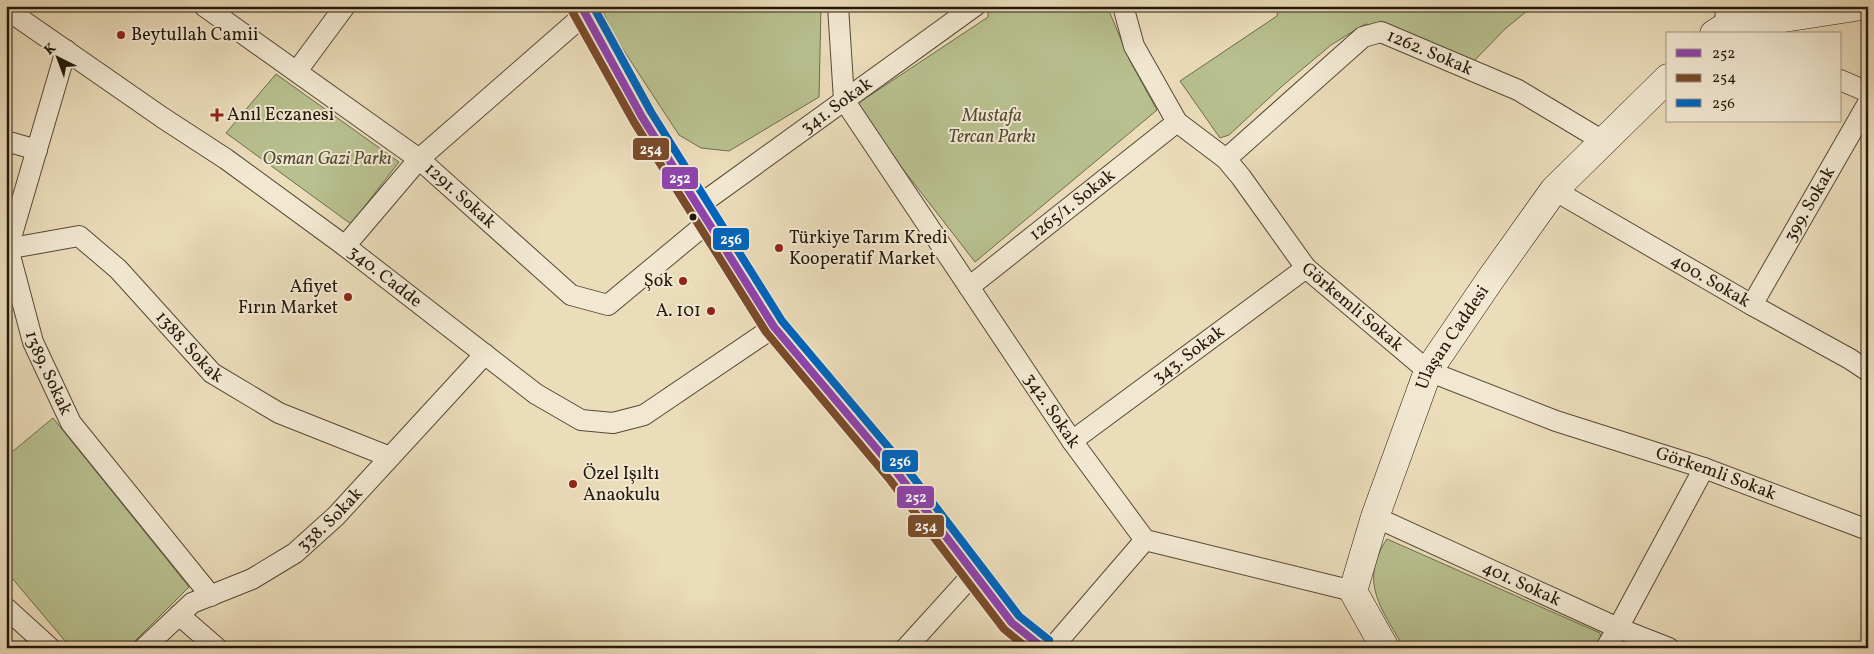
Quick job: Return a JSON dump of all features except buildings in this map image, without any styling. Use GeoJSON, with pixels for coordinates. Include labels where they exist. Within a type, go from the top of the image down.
{"type":"FeatureCollection","features":[{"type":"Feature","properties":{"kind":"street","name":"1291. Sokak"},"geometry":{"type":"LineString","coordinates":[[204,6],[419,158],[571,295],[608,305],[703,214]]}},
{"type":"Feature","properties":{"kind":"street"},"geometry":{"type":"LineString","coordinates":[[297,71],[344,6]]}},
{"type":"Feature","properties":{"kind":"street"},"geometry":{"type":"LineString","coordinates":[[838,6],[844,100]]}},
{"type":"Feature","properties":{"kind":"street","name":"341. Sokak"},"geometry":{"type":"LineString","coordinates":[[703,214],[844,100],[975,6]]}},
{"type":"Feature","properties":{"kind":"street","name":"Görkemli Sokak"},"geometry":{"type":"LineString","coordinates":[[1123,6],[1134,46],[1177,122],[1226,160],[1306,268],[1428,371],[1556,421],[1704,468],[1868,530]]}},
{"type":"Feature","properties":{"kind":"street"},"geometry":{"type":"LineString","coordinates":[[1727,25],[1862,6]]}},
{"type":"Feature","properties":{"kind":"street","name":"340. Cadde"},"geometry":{"type":"LineString","coordinates":[[6,9],[163,118],[226,159],[345,246],[536,394],[581,420],[613,422],[644,414],[774,327]]}},
{"type":"Feature","properties":{"kind":"street"},"geometry":{"type":"LineString","coordinates":[[345,246],[419,158],[583,10],[642,116],[774,327],[898,474],[1012,623],[1043,648]]}},
{"type":"Feature","properties":{"kind":"street","name":"1262. Sokak"},"geometry":{"type":"LineString","coordinates":[[1226,160],[1363,37],[1381,32],[1518,90],[1603,141]]}},
{"type":"Feature","properties":{"kind":"street"},"geometry":{"type":"LineString","coordinates":[[7,248],[66,50]]}},
{"type":"Feature","properties":{"kind":"street","name":"Ulaşan Caddesi"},"geometry":{"type":"LineString","coordinates":[[1353,592],[1375,517],[1428,371],[1554,190],[1666,80]]}},
{"type":"Feature","properties":{"kind":"street"},"geometry":{"type":"LineString","coordinates":[[1842,81],[1868,92]]}},
{"type":"Feature","properties":{"kind":"street","name":"342. Sokak"},"geometry":{"type":"LineString","coordinates":[[844,100],[1072,441],[1145,540]]}},
{"type":"Feature","properties":{"kind":"street","name":"399. Sokak"},"geometry":{"type":"LineString","coordinates":[[1752,305],[1868,103]]}},
{"type":"Feature","properties":{"kind":"street","name":"1265/1. Sokak"},"geometry":{"type":"LineString","coordinates":[[969,287],[1177,122]]}},
{"type":"Feature","properties":{"kind":"street"},"geometry":{"type":"LineString","coordinates":[[6,141],[37,150]]}},
{"type":"Feature","properties":{"kind":"street","name":"400. Sokak"},"geometry":{"type":"LineString","coordinates":[[1554,190],[1868,371]]}},
{"type":"Feature","properties":{"kind":"street","name":"1388. Sokak"},"geometry":{"type":"LineString","coordinates":[[7,248],[78,236],[118,269],[212,373],[278,413],[390,457]]}},
{"type":"Feature","properties":{"kind":"street","name":"1389. Sokak"},"geometry":{"type":"LineString","coordinates":[[7,248],[33,342],[71,423],[211,596]]}},
{"type":"Feature","properties":{"kind":"street","name":"343. Sokak"},"geometry":{"type":"LineString","coordinates":[[1072,441],[1306,268]]}},
{"type":"Feature","properties":{"kind":"street","name":"338. Sokak"},"geometry":{"type":"LineString","coordinates":[[144,648],[192,603],[252,579],[295,553],[336,516],[485,354]]}},
{"type":"Feature","properties":{"kind":"street"},"geometry":{"type":"LineString","coordinates":[[1606,648],[1704,468]]}},
{"type":"Feature","properties":{"kind":"street","name":"401. Sokak"},"geometry":{"type":"LineString","coordinates":[[1375,517],[1618,628],[1669,648]]}},
{"type":"Feature","properties":{"kind":"street"},"geometry":{"type":"LineString","coordinates":[[1052,648],[1145,540],[1353,592],[1385,648]]}},
{"type":"Feature","properties":{"kind":"street"},"geometry":{"type":"LineString","coordinates":[[906,648],[974,573]]}},
{"type":"Feature","properties":{"kind":"street"},"geometry":{"type":"LineString","coordinates":[[6,608],[50,648]]}},
{"type":"Feature","properties":{"kind":"street"},"geometry":{"type":"LineString","coordinates":[[179,615],[217,648]]}},
{"type":"Feature","properties":{"kind":"green space"},"geometry":{"type":"Polygon","coordinates":[[[601,6],[821,6],[819,97],[729,151],[701,148],[679,135],[611,31],[601,6]]]}},
{"type":"Feature","properties":{"kind":"green space","name":"Mustafa Tercan Parkı"},"geometry":{"type":"Polygon","coordinates":[[[988,6],[1107,6],[1130,61],[1157,110],[975,262],[854,106],[988,17],[988,6]]]}},
{"type":"Feature","properties":{"kind":"green space"},"geometry":{"type":"Polygon","coordinates":[[[1278,6],[1533,6],[1505,29],[1474,61],[1394,29],[1365,24],[1331,45],[1281,87],[1229,135],[1220,138],[1180,81],[1277,16],[1278,6]]]}},
{"type":"Feature","properties":{"kind":"green space","name":"Osman Gazi Parkı"},"geometry":{"type":"Polygon","coordinates":[[[276,74],[399,162],[351,224],[226,133],[276,74]]]}},
{"type":"Feature","properties":{"kind":"green space"},"geometry":{"type":"Polygon","coordinates":[[[53,418],[189,587],[128,648],[71,648],[6,571],[6,457],[53,418]]]}},
{"type":"Feature","properties":{"kind":"green space"},"geometry":{"type":"Polygon","coordinates":[[[1387,539],[1600,633],[1601,640],[1595,648],[1404,648],[1381,608],[1376,595],[1374,569],[1387,539]]]}},
{"type":"Feature","properties":{"kind":"transit line","name":"252"},"geometry":{"type":"LineString","coordinates":[[581,6],[642,117],[774,327],[898,474],[1012,623],[1043,648]]}},
{"type":"Feature","properties":{"kind":"transit line","name":"256"},"geometry":{"type":"LineString","coordinates":[[593,6],[651,112],[782,321],[906,468],[1019,616],[1049,640]]}},
{"type":"Feature","properties":{"kind":"transit line","name":"254"},"geometry":{"type":"LineString","coordinates":[[572,11],[634,122],[766,332],[890,480],[1004,629],[1027,648]]}},
{"type":"Feature","properties":{"kind":"place","name":"Beytullah Camii"},"geometry":{"type":"Point","coordinates":[121,35]}},
{"type":"Feature","properties":{"kind":"place","name":"Anıl Eczanesi"},"geometry":{"type":"Point","coordinates":[217,115]}},
{"type":"Feature","properties":{"kind":"place","name":"Türkiye Tarım Kredi Kooperatif Market"},"geometry":{"type":"Point","coordinates":[779,248]}},
{"type":"Feature","properties":{"kind":"place","name":"Şok"},"geometry":{"type":"Point","coordinates":[683,281]}},
{"type":"Feature","properties":{"kind":"place","name":"Afiyet Fırın Market"},"geometry":{"type":"Point","coordinates":[348,297]}},
{"type":"Feature","properties":{"kind":"place","name":"A. 101"},"geometry":{"type":"Point","coordinates":[711,311]}},
{"type":"Feature","properties":{"kind":"place","name":"Özel Işıltı Anaokulu"},"geometry":{"type":"Point","coordinates":[573,484]}}]}
